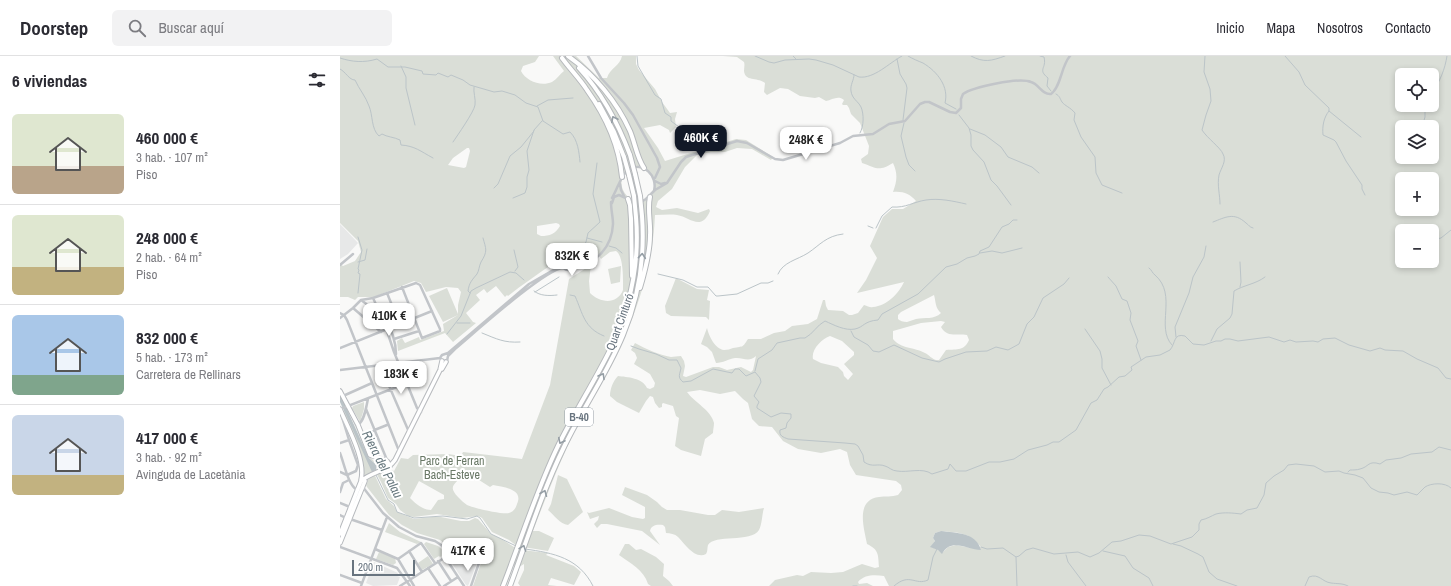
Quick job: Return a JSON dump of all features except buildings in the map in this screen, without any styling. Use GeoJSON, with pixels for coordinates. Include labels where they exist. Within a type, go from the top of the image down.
{"type":"FeatureCollection","features":[{"type":"Feature","properties":{"kind":"highway","name":"Quart Cinturó"},"geometry":{"type":"LineString","coordinates":[[510,586],[530,529],[563,448],[613,356],[634,308],[642,253],[642,216],[640,196],[630,155],[619,129],[601,97],[568,56]]}},
{"type":"Feature","properties":{"kind":"highway"},"geometry":{"type":"LineString","coordinates":[[568,56],[594,80],[614,104],[628,128],[640,162],[644,168]]}},
{"type":"Feature","properties":{"kind":"highway","name":"Quart Cinturó"},"geometry":{"type":"LineString","coordinates":[[503,586],[540,488],[557,448],[609,351],[623,318],[630,293],[637,256],[634,196],[624,157],[610,122],[596,99],[579,75],[561,57]]}},
{"type":"Feature","properties":{"kind":"highway"},"geometry":{"type":"LineString","coordinates":[[561,57],[588,91],[602,114],[616,147],[622,177]]}},
{"type":"Feature","properties":{"kind":"highway"},"geometry":{"type":"LineString","coordinates":[[637,295],[646,269],[650,242],[648,206],[651,195]]}},
{"type":"Feature","properties":{"kind":"highway"},"geometry":{"type":"LineString","coordinates":[[626,198],[630,211],[632,258],[630,293]]}},
{"type":"Feature","properties":{"kind":"main road"},"geometry":{"type":"LineString","coordinates":[[340,543],[356,491],[368,477],[393,465],[397,460],[440,370],[443,360]]}},
{"type":"Feature","properties":{"kind":"main road"},"geometry":{"type":"LineString","coordinates":[[340,391],[358,425],[370,455],[389,463]]}},
{"type":"Feature","properties":{"kind":"main road"},"geometry":{"type":"LineString","coordinates":[[340,409],[362,466],[361,484],[355,505],[340,534]]}},
{"type":"Feature","properties":{"kind":"main road"},"geometry":{"type":"LineString","coordinates":[[382,471],[389,463],[394,462],[420,411]]}},
{"type":"Feature","properties":{"kind":"main road"},"geometry":{"type":"LineString","coordinates":[[355,505],[357,495],[356,491]]}},
{"type":"Feature","properties":{"kind":"street"},"geometry":{"type":"LineString","coordinates":[[588,56],[601,78],[624,103],[644,134],[659,162],[660,167],[654,180]]}},
{"type":"Feature","properties":{"kind":"street"},"geometry":{"type":"LineString","coordinates":[[612,203],[616,195],[633,201],[639,202],[645,200],[667,183],[680,162],[686,157],[734,141],[745,142],[773,158],[783,160],[840,143],[853,136],[873,134],[889,124],[905,121],[920,104],[925,102],[952,113],[956,113],[960,108],[963,94],[983,86],[1027,81],[1034,83],[1045,94],[1050,95],[1054,92],[1070,56]]}},
{"type":"Feature","properties":{"kind":"street"},"geometry":{"type":"LineString","coordinates":[[574,265],[581,265],[592,261],[599,257],[604,250],[612,227],[612,200],[626,171],[637,167],[644,168],[650,172],[654,180],[655,187],[651,195]]}},
{"type":"Feature","properties":{"kind":"street"},"geometry":{"type":"LineString","coordinates":[[650,172],[658,171]]}},
{"type":"Feature","properties":{"kind":"street"},"geometry":{"type":"LineString","coordinates":[[654,180],[661,184],[669,180]]}},
{"type":"Feature","properties":{"kind":"street"},"geometry":{"type":"LineString","coordinates":[[620,183],[621,190],[626,198]]}},
{"type":"Feature","properties":{"kind":"street"},"geometry":{"type":"LineString","coordinates":[[340,265],[353,254]]}},
{"type":"Feature","properties":{"kind":"street"},"geometry":{"type":"LineString","coordinates":[[447,355],[529,284],[562,265],[563,261],[568,258],[572,260],[574,265]]}},
{"type":"Feature","properties":{"kind":"street"},"geometry":{"type":"LineString","coordinates":[[562,265],[567,270],[572,270],[574,265]]}},
{"type":"Feature","properties":{"kind":"street"},"geometry":{"type":"LineString","coordinates":[[443,360],[442,355],[447,355],[529,288],[553,272],[564,268]]}},
{"type":"Feature","properties":{"kind":"street"},"geometry":{"type":"LineString","coordinates":[[566,275],[567,270]]}},
{"type":"Feature","properties":{"kind":"street"},"geometry":{"type":"LineString","coordinates":[[340,318],[361,300],[373,298],[402,287],[416,283],[420,285],[440,331],[422,338],[402,287]]}},
{"type":"Feature","properties":{"kind":"street"},"geometry":{"type":"LineString","coordinates":[[387,293],[400,325]]}},
{"type":"Feature","properties":{"kind":"street"},"geometry":{"type":"LineString","coordinates":[[373,298],[390,328],[396,346],[396,355]]}},
{"type":"Feature","properties":{"kind":"street"},"geometry":{"type":"LineString","coordinates":[[361,300],[382,317],[386,331],[417,408],[420,411]]}},
{"type":"Feature","properties":{"kind":"street"},"geometry":{"type":"LineString","coordinates":[[353,308],[381,332]]}},
{"type":"Feature","properties":{"kind":"street"},"geometry":{"type":"LineString","coordinates":[[340,348],[386,331],[432,311]]}},
{"type":"Feature","properties":{"kind":"street"},"geometry":{"type":"LineString","coordinates":[[340,313],[344,315],[356,342],[364,366],[399,451]]}},
{"type":"Feature","properties":{"kind":"street"},"geometry":{"type":"LineString","coordinates":[[394,340],[419,331]]}},
{"type":"Feature","properties":{"kind":"street"},"geometry":{"type":"LineString","coordinates":[[392,346],[396,346]]}},
{"type":"Feature","properties":{"kind":"street"},"geometry":{"type":"LineString","coordinates":[[340,370],[364,366],[448,360],[447,355]]}},
{"type":"Feature","properties":{"kind":"street"},"geometry":{"type":"LineString","coordinates":[[380,365],[409,432]]}},
{"type":"Feature","properties":{"kind":"street"},"geometry":{"type":"LineString","coordinates":[[343,396],[372,383]]}},
{"type":"Feature","properties":{"kind":"street"},"geometry":{"type":"LineString","coordinates":[[340,409],[407,383]]}},
{"type":"Feature","properties":{"kind":"street"},"geometry":{"type":"LineString","coordinates":[[358,425],[361,423],[368,399]]}},
{"type":"Feature","properties":{"kind":"street"},"geometry":{"type":"LineString","coordinates":[[366,409],[389,463]]}},
{"type":"Feature","properties":{"kind":"street"},"geometry":{"type":"LineString","coordinates":[[340,472],[347,475],[356,471],[358,466],[342,414]]}},
{"type":"Feature","properties":{"kind":"street"},"geometry":{"type":"LineString","coordinates":[[362,435],[388,425]]}},
{"type":"Feature","properties":{"kind":"street"},"geometry":{"type":"LineString","coordinates":[[340,443],[349,440]]}},
{"type":"Feature","properties":{"kind":"street"},"geometry":{"type":"LineString","coordinates":[[340,453],[349,480],[356,491]]}},
{"type":"Feature","properties":{"kind":"street"},"geometry":{"type":"LineString","coordinates":[[340,492],[343,483],[349,480]]}},
{"type":"Feature","properties":{"kind":"street"},"geometry":{"type":"LineString","coordinates":[[361,484],[387,517],[406,532],[419,538],[435,541],[452,552],[479,563],[471,586]]}},
{"type":"Feature","properties":{"kind":"street"},"geometry":{"type":"LineString","coordinates":[[340,503],[350,507]]}},
{"type":"Feature","properties":{"kind":"street"},"geometry":{"type":"LineString","coordinates":[[340,515],[382,530]]}},
{"type":"Feature","properties":{"kind":"street"},"geometry":{"type":"LineString","coordinates":[[340,576],[361,585],[387,517]]}},
{"type":"Feature","properties":{"kind":"street"},"geometry":{"type":"LineString","coordinates":[[392,566],[396,565],[398,559],[420,544],[423,544],[435,563]]}},
{"type":"Feature","properties":{"kind":"street"},"geometry":{"type":"LineString","coordinates":[[340,547],[398,569],[410,586]]}},
{"type":"Feature","properties":{"kind":"street"},"geometry":{"type":"LineString","coordinates":[[445,548],[449,554]]}},
{"type":"Feature","properties":{"kind":"street"},"geometry":{"type":"LineString","coordinates":[[375,549],[398,559],[414,586]]}},
{"type":"Feature","properties":{"kind":"street"},"geometry":{"type":"LineString","coordinates":[[409,551],[422,572]]}},
{"type":"Feature","properties":{"kind":"street"},"geometry":{"type":"LineString","coordinates":[[400,586],[452,552]]}},
{"type":"Feature","properties":{"kind":"street"},"geometry":{"type":"LineString","coordinates":[[445,557],[464,586]]}},
{"type":"Feature","properties":{"kind":"street"},"geometry":{"type":"LineString","coordinates":[[438,561],[451,581]]}},
{"type":"Feature","properties":{"kind":"street"},"geometry":{"type":"LineString","coordinates":[[428,568],[440,586]]}},
{"type":"Feature","properties":{"kind":"street"},"geometry":{"type":"LineString","coordinates":[[444,586],[458,577]]}},
{"type":"Feature","properties":{"kind":"shaded area"},"geometry":{"type":"Polygon","coordinates":[[[340,224],[358,243],[348,254],[340,259],[340,224]]]}},
{"type":"Feature","properties":{"kind":"shaded area","name":"Riera del Palau"},"geometry":{"type":"Polygon","coordinates":[[[340,394],[369,458],[377,465],[376,470],[372,472],[340,402],[340,394]]]}},
{"type":"Feature","properties":{"kind":"shaded area"},"geometry":{"type":"Polygon","coordinates":[[[941,531],[965,534],[975,540],[981,550],[955,545],[950,546],[942,554],[938,550],[930,547],[935,541],[933,538],[935,533],[941,531]]]}},
{"type":"Feature","properties":{"kind":"shaded area"},"geometry":{"type":"Polygon","coordinates":[[[454,553],[477,563],[468,586],[448,557],[454,553]]]}},
{"type":"Feature","properties":{"kind":"shaded area"},"geometry":{"type":"Polygon","coordinates":[[[374,562],[398,573],[397,576],[400,577],[397,585],[373,586],[366,583],[374,562]]]}},
{"type":"Feature","properties":{"kind":"green space","name":"Parc de Ferran Bach-Esteve"},"geometry":{"type":"Polygon","coordinates":[[[340,56],[539,56],[535,62],[523,66],[521,71],[526,78],[543,84],[552,82],[564,71],[553,56],[576,56],[599,78],[607,78],[622,56],[636,56],[636,64],[639,70],[655,89],[670,113],[677,112],[675,119],[676,127],[670,133],[669,130],[660,125],[644,128],[665,161],[736,139],[746,140],[773,157],[771,160],[752,149],[737,148],[725,152],[711,152],[697,155],[685,167],[672,189],[658,201],[656,207],[662,210],[677,208],[698,213],[709,209],[710,211],[703,221],[699,222],[695,222],[677,215],[655,215],[654,234],[647,273],[628,330],[611,366],[572,437],[554,477],[533,531],[539,531],[554,538],[548,551],[517,546],[509,540],[492,532],[482,518],[478,516],[462,518],[437,514],[414,517],[408,516],[388,498],[375,471],[376,469],[383,474],[392,470],[394,471],[401,458],[408,459],[413,455],[448,454],[461,456],[463,452],[522,459],[550,385],[569,279],[591,265],[589,281],[590,293],[599,299],[608,301],[617,298],[623,290],[622,269],[619,254],[616,251],[610,252],[601,259],[595,249],[574,256],[564,253],[554,263],[508,296],[507,295],[505,297],[496,286],[487,293],[484,289],[476,295],[480,300],[466,313],[473,322],[476,323],[453,342],[445,333],[398,351],[397,341],[402,338],[405,343],[419,337],[420,340],[444,331],[443,324],[458,315],[443,322],[429,296],[447,288],[458,314],[458,305],[461,292],[458,288],[446,287],[426,292],[421,283],[414,281],[374,297],[358,297],[355,300],[348,297],[340,297],[340,264],[343,266],[355,261],[361,252],[358,241],[340,223],[340,56]],[[467,148],[453,158],[448,165],[464,168],[466,167],[470,151],[469,148],[467,148]],[[636,168],[626,173],[622,179],[622,186],[625,193],[630,198],[637,200],[645,199],[652,192],[654,183],[648,172],[636,168]],[[556,223],[537,226],[537,234],[547,236],[556,231],[560,226],[556,223]],[[470,478],[458,480],[453,486],[454,492],[467,505],[488,511],[509,513],[514,510],[517,505],[518,495],[511,490],[493,485],[490,487],[479,480],[470,478]],[[419,481],[410,498],[422,508],[431,510],[438,500],[444,499],[444,495],[419,481]]]}},
{"type":"Feature","properties":{"kind":"green space"},"geometry":{"type":"Polygon","coordinates":[[[723,56],[1451,56],[1451,586],[889,586],[884,576],[874,575],[867,576],[858,582],[859,584],[867,583],[873,586],[769,586],[775,580],[797,575],[803,576],[811,572],[843,572],[862,564],[875,568],[879,567],[876,550],[867,544],[863,523],[864,509],[871,499],[898,495],[902,490],[901,485],[896,481],[856,475],[850,465],[847,452],[840,449],[821,453],[798,449],[783,441],[772,427],[759,426],[752,419],[748,403],[735,391],[720,394],[700,390],[687,392],[710,414],[714,425],[713,433],[705,439],[701,456],[681,450],[675,446],[679,418],[676,416],[673,406],[663,403],[662,407],[659,408],[653,397],[650,396],[639,413],[617,402],[610,396],[612,385],[618,376],[638,380],[650,389],[654,387],[655,383],[650,374],[634,364],[637,358],[635,353],[631,350],[635,343],[662,355],[671,357],[681,356],[685,366],[683,376],[686,377],[713,367],[719,367],[727,370],[741,367],[751,372],[753,370],[756,356],[750,359],[735,358],[716,363],[712,352],[701,344],[707,328],[715,345],[721,349],[727,350],[742,346],[748,339],[761,339],[774,333],[785,331],[792,326],[808,324],[817,319],[823,300],[825,300],[828,310],[843,311],[849,315],[858,313],[864,305],[872,307],[888,302],[896,294],[904,282],[857,293],[866,280],[877,258],[870,246],[883,217],[892,209],[903,209],[916,201],[911,196],[906,194],[893,192],[896,171],[893,163],[884,168],[874,168],[862,163],[861,159],[868,154],[869,146],[860,123],[851,114],[847,105],[842,104],[844,100],[837,98],[826,101],[819,97],[815,98],[800,96],[788,89],[780,88],[767,95],[764,92],[765,83],[747,77],[744,71],[744,62],[737,57],[723,56]],[[934,295],[898,315],[898,319],[903,322],[932,317],[941,313],[937,307],[934,295]],[[945,322],[921,323],[893,331],[893,339],[900,345],[921,351],[936,360],[939,360],[946,350],[963,348],[969,340],[967,335],[946,333],[941,327],[945,322]],[[830,336],[824,339],[815,348],[813,359],[821,363],[838,367],[848,380],[853,374],[844,364],[854,355],[854,352],[842,341],[830,336]],[[941,531],[935,533],[933,538],[935,541],[931,547],[942,553],[948,547],[956,545],[971,548],[981,547],[972,538],[964,534],[941,531]]]}},
{"type":"Feature","properties":{"kind":"green space"},"geometry":{"type":"Polygon","coordinates":[[[621,266],[620,282],[611,284],[608,269],[621,266]]]}},
{"type":"Feature","properties":{"kind":"green space"},"geometry":{"type":"Polygon","coordinates":[[[676,278],[697,289],[709,290],[707,300],[710,301],[709,320],[706,317],[671,316],[666,313],[665,306],[676,278]]]}},
{"type":"Feature","properties":{"kind":"green space"},"geometry":{"type":"Polygon","coordinates":[[[364,402],[364,409],[360,422],[352,408],[353,406],[364,402]]]}},
{"type":"Feature","properties":{"kind":"green space"},"geometry":{"type":"Polygon","coordinates":[[[344,410],[386,499],[394,506],[397,512],[414,519],[441,517],[469,521],[475,518],[478,519],[491,534],[514,547],[522,550],[548,553],[546,555],[574,566],[581,572],[574,585],[551,578],[548,585],[557,586],[520,586],[518,583],[524,570],[524,564],[519,567],[510,564],[501,586],[473,586],[481,563],[456,552],[440,540],[417,533],[402,525],[389,515],[367,487],[366,485],[368,481],[364,474],[363,467],[343,412],[344,410]]]}},
{"type":"Feature","properties":{"kind":"green space"},"geometry":{"type":"Polygon","coordinates":[[[349,412],[370,457],[375,462],[376,459],[386,462],[387,465],[378,469],[377,465],[369,458],[349,412]]]}},
{"type":"Feature","properties":{"kind":"green space"},"geometry":{"type":"Polygon","coordinates":[[[558,475],[567,479],[583,512],[568,525],[560,521],[548,510],[551,504],[558,475]]]}},
{"type":"Feature","properties":{"kind":"green space"},"geometry":{"type":"Polygon","coordinates":[[[625,487],[647,495],[667,510],[680,510],[715,515],[722,510],[739,512],[764,508],[761,525],[755,534],[741,538],[717,540],[712,542],[708,545],[706,554],[702,555],[694,553],[675,535],[666,533],[663,525],[655,525],[650,531],[660,545],[642,531],[607,524],[601,524],[597,528],[594,524],[598,520],[599,516],[590,519],[587,512],[589,513],[609,508],[632,517],[645,518],[645,507],[622,495],[625,487]]]}},
{"type":"Feature","properties":{"kind":"green space"},"geometry":{"type":"Polygon","coordinates":[[[389,523],[400,532],[421,542],[417,544],[385,532],[389,523]]]}},
{"type":"Feature","properties":{"kind":"green space"},"geometry":{"type":"Polygon","coordinates":[[[426,542],[438,546],[446,553],[434,559],[424,544],[426,542]]]}},
{"type":"Feature","properties":{"kind":"green space"},"geometry":{"type":"Polygon","coordinates":[[[625,544],[629,544],[636,550],[641,549],[656,557],[664,564],[663,576],[673,586],[651,586],[648,584],[640,571],[619,555],[625,544]]]}},
{"type":"Feature","properties":{"kind":"green space"},"geometry":{"type":"Polygon","coordinates":[[[379,552],[395,558],[396,563],[393,565],[376,559],[379,552]]]}},
{"type":"Feature","properties":{"kind":"green space"},"geometry":{"type":"Polygon","coordinates":[[[428,556],[433,564],[422,570],[418,563],[428,556]]]}},
{"type":"Feature","properties":{"kind":"waterway"},"geometry":{"type":"LineString","coordinates":[[637,56],[638,66],[655,95],[661,99],[665,113],[671,117],[671,121],[679,127]]}},
{"type":"Feature","properties":{"kind":"waterway"},"geometry":{"type":"LineString","coordinates":[[755,56],[774,63],[785,60],[816,60],[833,65],[859,77],[870,76],[902,56]]}},
{"type":"Feature","properties":{"kind":"waterway"},"geometry":{"type":"LineString","coordinates":[[793,56],[796,59]]}},
{"type":"Feature","properties":{"kind":"waterway"},"geometry":{"type":"LineString","coordinates":[[908,56],[923,63],[938,75],[944,86],[946,97],[945,103],[956,109]]}},
{"type":"Feature","properties":{"kind":"waterway"},"geometry":{"type":"LineString","coordinates":[[971,56],[980,60],[996,59],[1005,56]]}},
{"type":"Feature","properties":{"kind":"waterway"},"geometry":{"type":"LineString","coordinates":[[1040,56],[1044,57],[1045,61],[1043,73],[1048,78],[1047,86],[1051,91]]}},
{"type":"Feature","properties":{"kind":"waterway"},"geometry":{"type":"LineString","coordinates":[[1205,56],[1204,72],[1210,89],[1211,101],[1202,130],[1220,149],[1224,157],[1224,162],[1218,179],[1220,204]]}},
{"type":"Feature","properties":{"kind":"waterway"},"geometry":{"type":"LineString","coordinates":[[1285,56],[1299,72],[1305,85],[1329,108],[1324,122],[1323,135],[1336,142],[1346,161],[1362,185],[1365,195]]}},
{"type":"Feature","properties":{"kind":"waterway"},"geometry":{"type":"LineString","coordinates":[[1439,80],[1445,66],[1447,56]]}},
{"type":"Feature","properties":{"kind":"waterway"},"geometry":{"type":"LineString","coordinates":[[340,58],[358,62],[377,59],[388,67],[405,67],[422,71],[423,74],[436,75],[438,73],[448,77],[451,75],[470,85],[494,92],[502,91],[515,95],[526,103],[538,107],[543,121]]}},
{"type":"Feature","properties":{"kind":"waterway"},"geometry":{"type":"LineString","coordinates":[[897,59],[900,74],[907,88],[903,120]]}},
{"type":"Feature","properties":{"kind":"waterway"},"geometry":{"type":"LineString","coordinates":[[401,66],[406,77],[406,88],[415,125]]}},
{"type":"Feature","properties":{"kind":"waterway"},"geometry":{"type":"LineString","coordinates":[[340,69],[351,79],[355,80],[368,103],[373,126],[379,136],[382,134],[398,139],[400,140],[401,145],[414,148],[433,158]]}},
{"type":"Feature","properties":{"kind":"waterway"},"geometry":{"type":"LineString","coordinates":[[854,75],[851,91],[861,107],[863,116],[863,124],[860,133]]}},
{"type":"Feature","properties":{"kind":"waterway"},"geometry":{"type":"LineString","coordinates":[[453,142],[474,108],[474,87]]}},
{"type":"Feature","properties":{"kind":"waterway"},"geometry":{"type":"LineString","coordinates":[[1056,94],[1062,102],[1075,113],[1074,120],[1081,137],[1095,157],[1096,173],[1102,185],[1122,193]]}},
{"type":"Feature","properties":{"kind":"waterway"},"geometry":{"type":"LineString","coordinates":[[537,106],[548,100],[573,98]]}},
{"type":"Feature","properties":{"kind":"waterway"},"geometry":{"type":"LineString","coordinates":[[1329,111],[1361,137]]}},
{"type":"Feature","properties":{"kind":"waterway"},"geometry":{"type":"LineString","coordinates":[[1424,120],[1425,112]]}},
{"type":"Feature","properties":{"kind":"waterway"},"geometry":{"type":"LineString","coordinates":[[959,115],[969,128],[971,135],[971,146],[973,150],[984,162],[991,180],[1011,205]]}},
{"type":"Feature","properties":{"kind":"waterway"},"geometry":{"type":"LineString","coordinates":[[513,198],[525,193],[529,170],[527,151],[534,130],[542,121]]}},
{"type":"Feature","properties":{"kind":"waterway"},"geometry":{"type":"LineString","coordinates":[[543,121],[563,134],[570,132],[573,135],[579,150],[580,162]]}},
{"type":"Feature","properties":{"kind":"waterway"},"geometry":{"type":"LineString","coordinates":[[904,123],[901,136],[909,165],[915,171]]}},
{"type":"Feature","properties":{"kind":"waterway"},"geometry":{"type":"LineString","coordinates":[[970,129],[985,135],[1001,147],[1008,157],[1032,167],[1039,173]]}},
{"type":"Feature","properties":{"kind":"waterway"},"geometry":{"type":"LineString","coordinates":[[494,188],[498,184],[510,156],[521,147],[534,131]]}},
{"type":"Feature","properties":{"kind":"waterway"},"geometry":{"type":"LineString","coordinates":[[577,255],[586,242],[588,233],[600,222],[593,194],[597,163]]}},
{"type":"Feature","properties":{"kind":"waterway"},"geometry":{"type":"LineString","coordinates":[[876,228],[882,216],[892,207],[901,207],[931,199],[966,204]]}},
{"type":"Feature","properties":{"kind":"waterway"},"geometry":{"type":"LineString","coordinates":[[1213,222],[1230,216],[1242,220],[1253,228]]}},
{"type":"Feature","properties":{"kind":"waterway"},"geometry":{"type":"LineString","coordinates":[[755,371],[758,359],[772,350],[777,343],[805,338],[825,321],[847,329],[855,329],[867,323],[878,320],[882,314],[918,294],[946,267],[975,256],[979,254],[980,251],[989,247],[1002,227],[1009,224],[1013,220],[1017,220]]}},
{"type":"Feature","properties":{"kind":"waterway"},"geometry":{"type":"LineString","coordinates":[[868,226],[873,228]]}},
{"type":"Feature","properties":{"kind":"waterway"},"geometry":{"type":"LineString","coordinates":[[1439,238],[1451,230]]}},
{"type":"Feature","properties":{"kind":"waterway"},"geometry":{"type":"LineString","coordinates":[[778,274],[787,264],[808,253],[824,241],[843,234]]}},
{"type":"Feature","properties":{"kind":"waterway"},"geometry":{"type":"LineString","coordinates":[[358,237],[362,250],[358,269],[358,273],[360,274],[358,293]]}},
{"type":"Feature","properties":{"kind":"waterway"},"geometry":{"type":"LineString","coordinates":[[470,293],[468,291],[469,286],[478,273],[480,264],[486,252],[483,238]]}},
{"type":"Feature","properties":{"kind":"waterway"},"geometry":{"type":"LineString","coordinates":[[587,238],[602,242]]}},
{"type":"Feature","properties":{"kind":"waterway"},"geometry":{"type":"LineString","coordinates":[[609,246],[616,248],[622,253]]}},
{"type":"Feature","properties":{"kind":"waterway"},"geometry":{"type":"LineString","coordinates":[[1176,337],[1175,327],[1189,293],[1193,277],[1204,257],[1206,246]]}},
{"type":"Feature","properties":{"kind":"waterway"},"geometry":{"type":"LineString","coordinates":[[980,253],[992,251],[1002,253],[1022,248]]}},
{"type":"Feature","properties":{"kind":"waterway"},"geometry":{"type":"LineString","coordinates":[[358,262],[365,260],[367,249]]}},
{"type":"Feature","properties":{"kind":"waterway"},"geometry":{"type":"LineString","coordinates":[[514,250],[518,267],[515,271]]}},
{"type":"Feature","properties":{"kind":"waterway"},"geometry":{"type":"LineString","coordinates":[[1240,262],[1240,287]]}},
{"type":"Feature","properties":{"kind":"waterway"},"geometry":{"type":"LineString","coordinates":[[1149,268],[1162,283],[1165,292],[1165,329],[1167,338],[1172,345]]}},
{"type":"Feature","properties":{"kind":"waterway"},"geometry":{"type":"LineString","coordinates":[[447,334],[461,316],[471,291],[510,272],[516,273],[524,280]]}},
{"type":"Feature","properties":{"kind":"waterway"},"geometry":{"type":"LineString","coordinates":[[658,274],[683,280],[697,287],[708,287],[716,296],[737,294],[761,283],[773,281]]}},
{"type":"Feature","properties":{"kind":"waterway"},"geometry":{"type":"LineString","coordinates":[[535,292],[559,277]]}},
{"type":"Feature","properties":{"kind":"waterway"},"geometry":{"type":"LineString","coordinates":[[1108,277],[1116,286],[1122,299],[1127,301],[1131,313],[1130,320],[1138,341],[1136,346],[1141,360]]}},
{"type":"Feature","properties":{"kind":"waterway"},"geometry":{"type":"LineString","coordinates":[[1211,341],[1217,329],[1230,318],[1232,314],[1234,291],[1265,277]]}},
{"type":"Feature","properties":{"kind":"waterway"},"geometry":{"type":"LineString","coordinates":[[851,331],[854,337],[868,345],[873,351],[879,352],[894,345],[922,358],[939,362],[966,352],[987,351],[996,347],[1008,350],[1019,344],[1027,324],[1034,317],[1043,298],[1064,284],[1069,278]]}},
{"type":"Feature","properties":{"kind":"waterway"},"geometry":{"type":"LineString","coordinates":[[534,291],[539,294],[551,296],[557,295]]}},
{"type":"Feature","properties":{"kind":"waterway"},"geometry":{"type":"LineString","coordinates":[[570,295],[575,296],[588,325],[597,333],[604,336]]}},
{"type":"Feature","properties":{"kind":"waterway"},"geometry":{"type":"LineString","coordinates":[[457,323],[470,323]]}},
{"type":"Feature","properties":{"kind":"waterway"},"geometry":{"type":"LineString","coordinates":[[1085,329],[1100,351],[1102,368],[1111,385]]}},
{"type":"Feature","properties":{"kind":"waterway"},"geometry":{"type":"LineString","coordinates":[[482,333],[496,339],[520,342]]}},
{"type":"Feature","properties":{"kind":"waterway"},"geometry":{"type":"LineString","coordinates":[[631,346],[669,360],[677,360],[681,368],[679,377],[683,382],[691,381],[713,369],[732,373],[735,369],[739,369],[746,376],[755,372],[760,378],[761,382],[754,396],[759,402],[757,408],[771,417],[781,413],[791,414],[791,418],[787,423],[786,428],[780,430],[780,434],[783,437],[788,439],[855,444],[858,446],[863,455],[864,462],[867,464],[882,465],[895,471],[924,471],[932,474],[948,469],[950,464],[956,471],[966,471],[989,462],[1000,462],[1014,459],[1028,450],[1053,442],[1059,442],[1076,430],[1091,403],[1097,400],[1104,389],[1119,377],[1125,376],[1132,370],[1131,367],[1146,357],[1160,355],[1170,350],[1175,339],[1181,335],[1185,336],[1193,344],[1204,345],[1225,339],[1238,341],[1269,337],[1284,342],[1290,340],[1296,342],[1318,342],[1323,339],[1335,338],[1349,345],[1370,351],[1380,348],[1385,350],[1403,351],[1438,368],[1446,378],[1451,379]]}},
{"type":"Feature","properties":{"kind":"waterway"},"geometry":{"type":"LineString","coordinates":[[1348,472],[1350,470],[1358,470],[1371,463],[1380,464],[1386,460],[1401,458],[1411,454],[1432,452],[1439,447],[1451,450]]}},
{"type":"Feature","properties":{"kind":"waterway"},"geometry":{"type":"LineString","coordinates":[[981,547],[987,549],[1003,548],[1016,557],[1026,550],[1033,548],[1054,554],[1078,552],[1090,557],[1099,553],[1112,542],[1121,541],[1139,535],[1150,536],[1171,544],[1192,537],[1199,530],[1201,520],[1216,514],[1241,514],[1247,510],[1257,508],[1264,495],[1266,483],[1284,470],[1288,465],[1296,464],[1314,466],[1325,472],[1339,471],[1355,475],[1363,478],[1371,488],[1379,492],[1394,495],[1407,492],[1417,495],[1425,487],[1434,484],[1442,484],[1451,488]]}},
{"type":"Feature","properties":{"kind":"waterway","name":"Riera del Palau"},"geometry":{"type":"LineString","coordinates":[[376,475],[388,500],[394,504],[397,512],[414,518],[443,516],[467,519],[477,516],[491,534],[516,546]]}},
{"type":"Feature","properties":{"kind":"waterway"},"geometry":{"type":"LineString","coordinates":[[1173,544],[1181,546],[1203,557],[1209,572],[1217,579],[1237,586]]}},
{"type":"Feature","properties":{"kind":"waterway","name":"Riera del Palau"},"geometry":{"type":"LineString","coordinates":[[525,549],[565,558],[581,569],[593,586]]}},
{"type":"Feature","properties":{"kind":"waterway"},"geometry":{"type":"LineString","coordinates":[[894,586],[904,580],[919,582],[928,580],[933,557],[937,549]]}},
{"type":"Feature","properties":{"kind":"waterway"},"geometry":{"type":"LineString","coordinates":[[1103,551],[1125,556],[1133,568],[1149,578],[1153,586]]}},
{"type":"Feature","properties":{"kind":"waterway"},"geometry":{"type":"LineString","coordinates":[[1066,555],[1068,562],[1086,586]]}},
{"type":"Feature","properties":{"kind":"waterway"},"geometry":{"type":"LineString","coordinates":[[1016,557],[1017,586]]}},
{"type":"Feature","properties":{"kind":"waterway"},"geometry":{"type":"LineString","coordinates":[[1305,586],[1309,577],[1312,576],[1331,583],[1348,586]]}}]}
